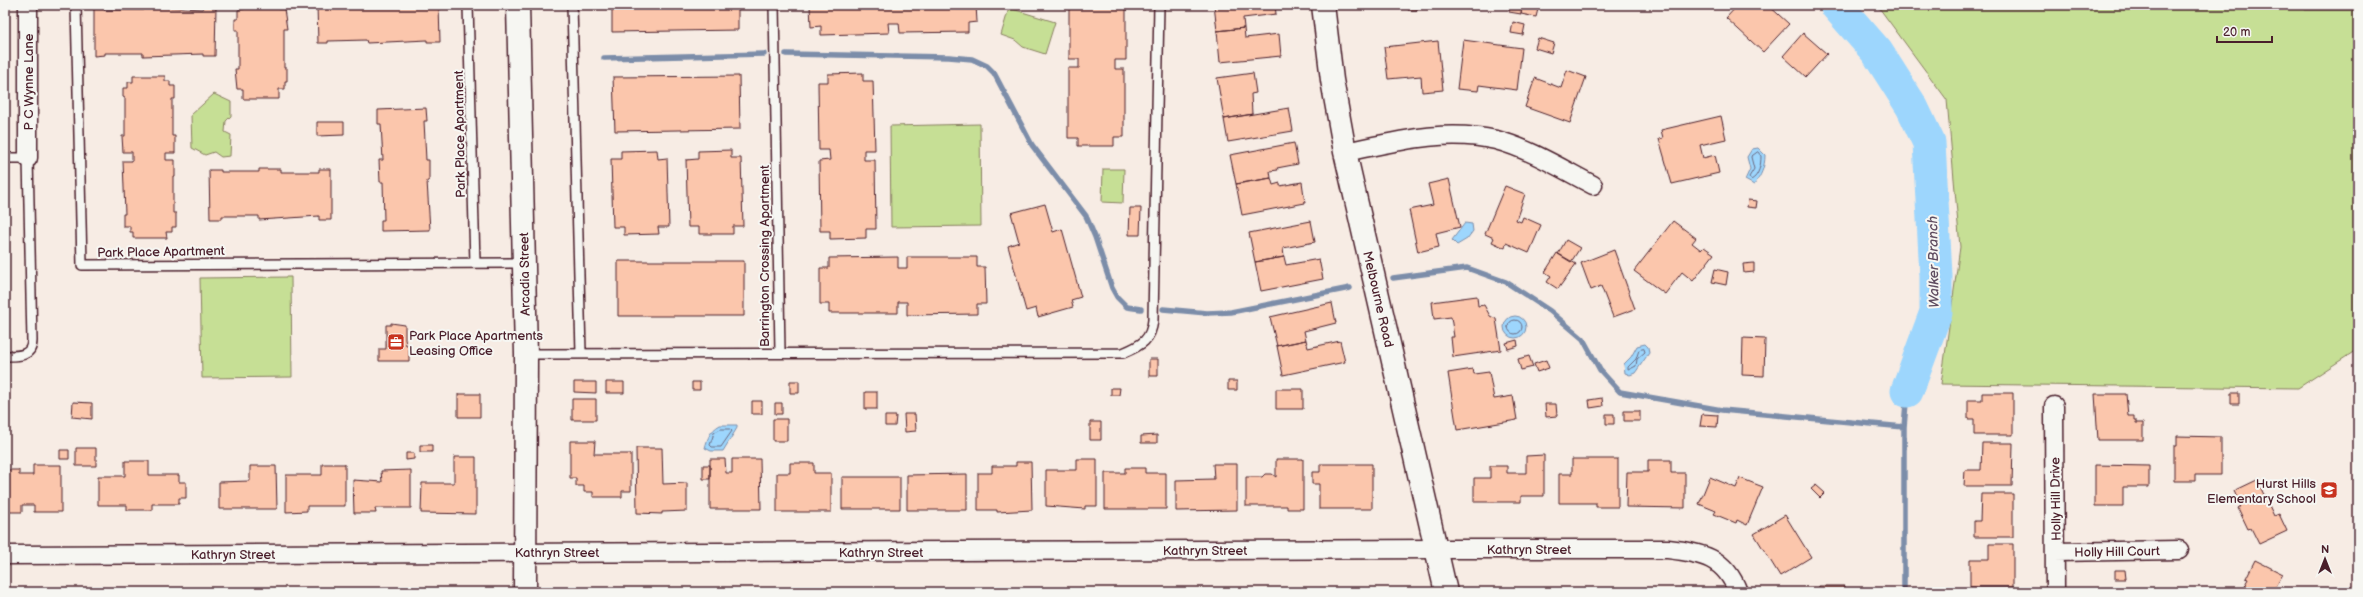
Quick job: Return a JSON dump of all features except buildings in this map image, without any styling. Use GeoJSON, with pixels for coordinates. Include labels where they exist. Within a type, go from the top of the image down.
{"type":"FeatureCollection","features":[{"type":"Feature","properties":{"kind":"street","name":"P C Wynne Lane"},"geometry":{"type":"LineString","coordinates":[[28,5],[28,158]]}},
{"type":"Feature","properties":{"kind":"street","name":"Arcadia Street"},"geometry":{"type":"LineString","coordinates":[[518,5],[526,354],[525,592]]}},
{"type":"Feature","properties":{"kind":"street","name":"Melbourne Road"},"geometry":{"type":"LineString","coordinates":[[1323,5],[1332,80],[1345,152],[1438,548],[1446,592]]}},
{"type":"Feature","properties":{"kind":"street"},"geometry":{"type":"LineString","coordinates":[[1345,152],[1430,136],[1475,136],[1497,140],[1518,148],[1593,185]]}},
{"type":"Feature","properties":{"kind":"street","name":"Holly Hill Drive"},"geometry":{"type":"LineString","coordinates":[[2054,406],[2055,592]]}},
{"type":"Feature","properties":{"kind":"street","name":"Kathryn Street"},"geometry":{"type":"LineString","coordinates":[[5,555],[1438,548],[1668,549],[1696,552],[1715,560],[1733,578],[1738,592]]}},
{"type":"Feature","properties":{"kind":"street","name":"Holly Hill Court"},"geometry":{"type":"LineString","coordinates":[[2055,552],[2179,550]]}},
{"type":"Feature","properties":{"kind":"lane","name":"Park Place Apartment"},"geometry":{"type":"LineString","coordinates":[[76,5],[82,265],[524,263]]}},
{"type":"Feature","properties":{"kind":"lane","name":"Park Place Apartment"},"geometry":{"type":"LineString","coordinates":[[468,5],[475,263]]}},
{"type":"Feature","properties":{"kind":"lane"},"geometry":{"type":"LineString","coordinates":[[572,5],[581,353]]}},
{"type":"Feature","properties":{"kind":"lane","name":"Barrington Crossing Apartment"},"geometry":{"type":"LineString","coordinates":[[526,354],[780,352],[774,5]]}},
{"type":"Feature","properties":{"kind":"lane"},"geometry":{"type":"LineString","coordinates":[[780,352],[1124,353],[1146,340],[1152,332],[1153,320],[1159,5]]}},
{"type":"Feature","properties":{"kind":"lane"},"geometry":{"type":"LineString","coordinates":[[5,158],[28,158],[32,344],[30,350],[21,356],[5,356]]}},
{"type":"Feature","properties":{"kind":"green space"},"geometry":{"type":"Polygon","coordinates":[[[1877,5],[2303,5],[2304,10],[2358,10],[2358,349],[2298,388],[1941,384],[1960,247],[1947,100],[1877,5]]]}},
{"type":"Feature","properties":{"kind":"green space"},"geometry":{"type":"Polygon","coordinates":[[[1009,8],[1055,22],[1045,54],[1023,47],[1015,40],[1001,35],[1009,8]]]}},
{"type":"Feature","properties":{"kind":"green space"},"geometry":{"type":"Polygon","coordinates":[[[214,94],[231,102],[231,116],[226,121],[225,132],[231,135],[230,156],[221,157],[214,152],[205,155],[192,148],[191,115],[214,94]]]}},
{"type":"Feature","properties":{"kind":"green space"},"geometry":{"type":"Polygon","coordinates":[[[980,124],[981,226],[891,227],[890,126],[980,124]]]}},
{"type":"Feature","properties":{"kind":"green space"},"geometry":{"type":"Polygon","coordinates":[[[1103,169],[1124,169],[1123,203],[1102,202],[1103,169]]]}},
{"type":"Feature","properties":{"kind":"green space"},"geometry":{"type":"Polygon","coordinates":[[[291,277],[292,377],[202,378],[200,278],[291,277]]]}},
{"type":"Feature","properties":{"kind":"water"},"geometry":{"type":"Polygon","coordinates":[[[1758,148],[1765,155],[1765,159],[1762,171],[1754,185],[1745,180],[1750,169],[1747,157],[1752,149],[1758,148]]]}},
{"type":"Feature","properties":{"kind":"water"},"geometry":{"type":"Polygon","coordinates":[[[1465,223],[1472,224],[1473,231],[1467,239],[1457,245],[1452,240],[1465,223]]]}},
{"type":"Feature","properties":{"kind":"water"},"geometry":{"type":"Polygon","coordinates":[[[1515,316],[1523,319],[1526,327],[1523,335],[1515,338],[1507,335],[1504,327],[1507,319],[1515,316]]]}},
{"type":"Feature","properties":{"kind":"water"},"geometry":{"type":"Polygon","coordinates":[[[1645,344],[1648,347],[1649,353],[1635,373],[1630,375],[1625,373],[1624,364],[1631,357],[1637,346],[1645,344]]]}},
{"type":"Feature","properties":{"kind":"water"},"geometry":{"type":"Polygon","coordinates":[[[720,425],[737,425],[737,428],[723,451],[711,451],[705,448],[707,441],[712,432],[720,425]]]}},
{"type":"Feature","properties":{"kind":"waterway","name":"Walker Branch"},"geometry":{"type":"LineString","coordinates":[[1836,5],[1877,52],[1912,107],[1929,143],[1936,276],[1936,312],[1907,391]]}},
{"type":"Feature","properties":{"kind":"waterway"},"geometry":{"type":"LineString","coordinates":[[604,58],[764,54]]}},
{"type":"Feature","properties":{"kind":"waterway"},"geometry":{"type":"LineString","coordinates":[[786,54],[949,57],[972,59],[987,66],[994,73],[1032,145],[1086,216],[1095,237],[1112,288],[1117,297],[1127,307],[1141,309]]}},
{"type":"Feature","properties":{"kind":"waterway"},"geometry":{"type":"LineString","coordinates":[[1393,278],[1467,268],[1506,282],[1550,311],[1583,339],[1600,370],[1620,392],[1722,410],[1904,427]]}},
{"type":"Feature","properties":{"kind":"waterway"},"geometry":{"type":"LineString","coordinates":[[1163,309],[1207,313],[1231,312],[1350,288]]}},
{"type":"Feature","properties":{"kind":"waterway","name":"Walker Branch"},"geometry":{"type":"LineString","coordinates":[[1904,592],[1904,427],[1907,391]]}},
{"type":"Feature","properties":{"kind":"place","name":"Park Place Apartments Leasing Office"},"geometry":{"type":"Point","coordinates":[396,342]}},
{"type":"Feature","properties":{"kind":"place","name":"Hurst Hills Elementary School"},"geometry":{"type":"Point","coordinates":[2329,490]}}]}
